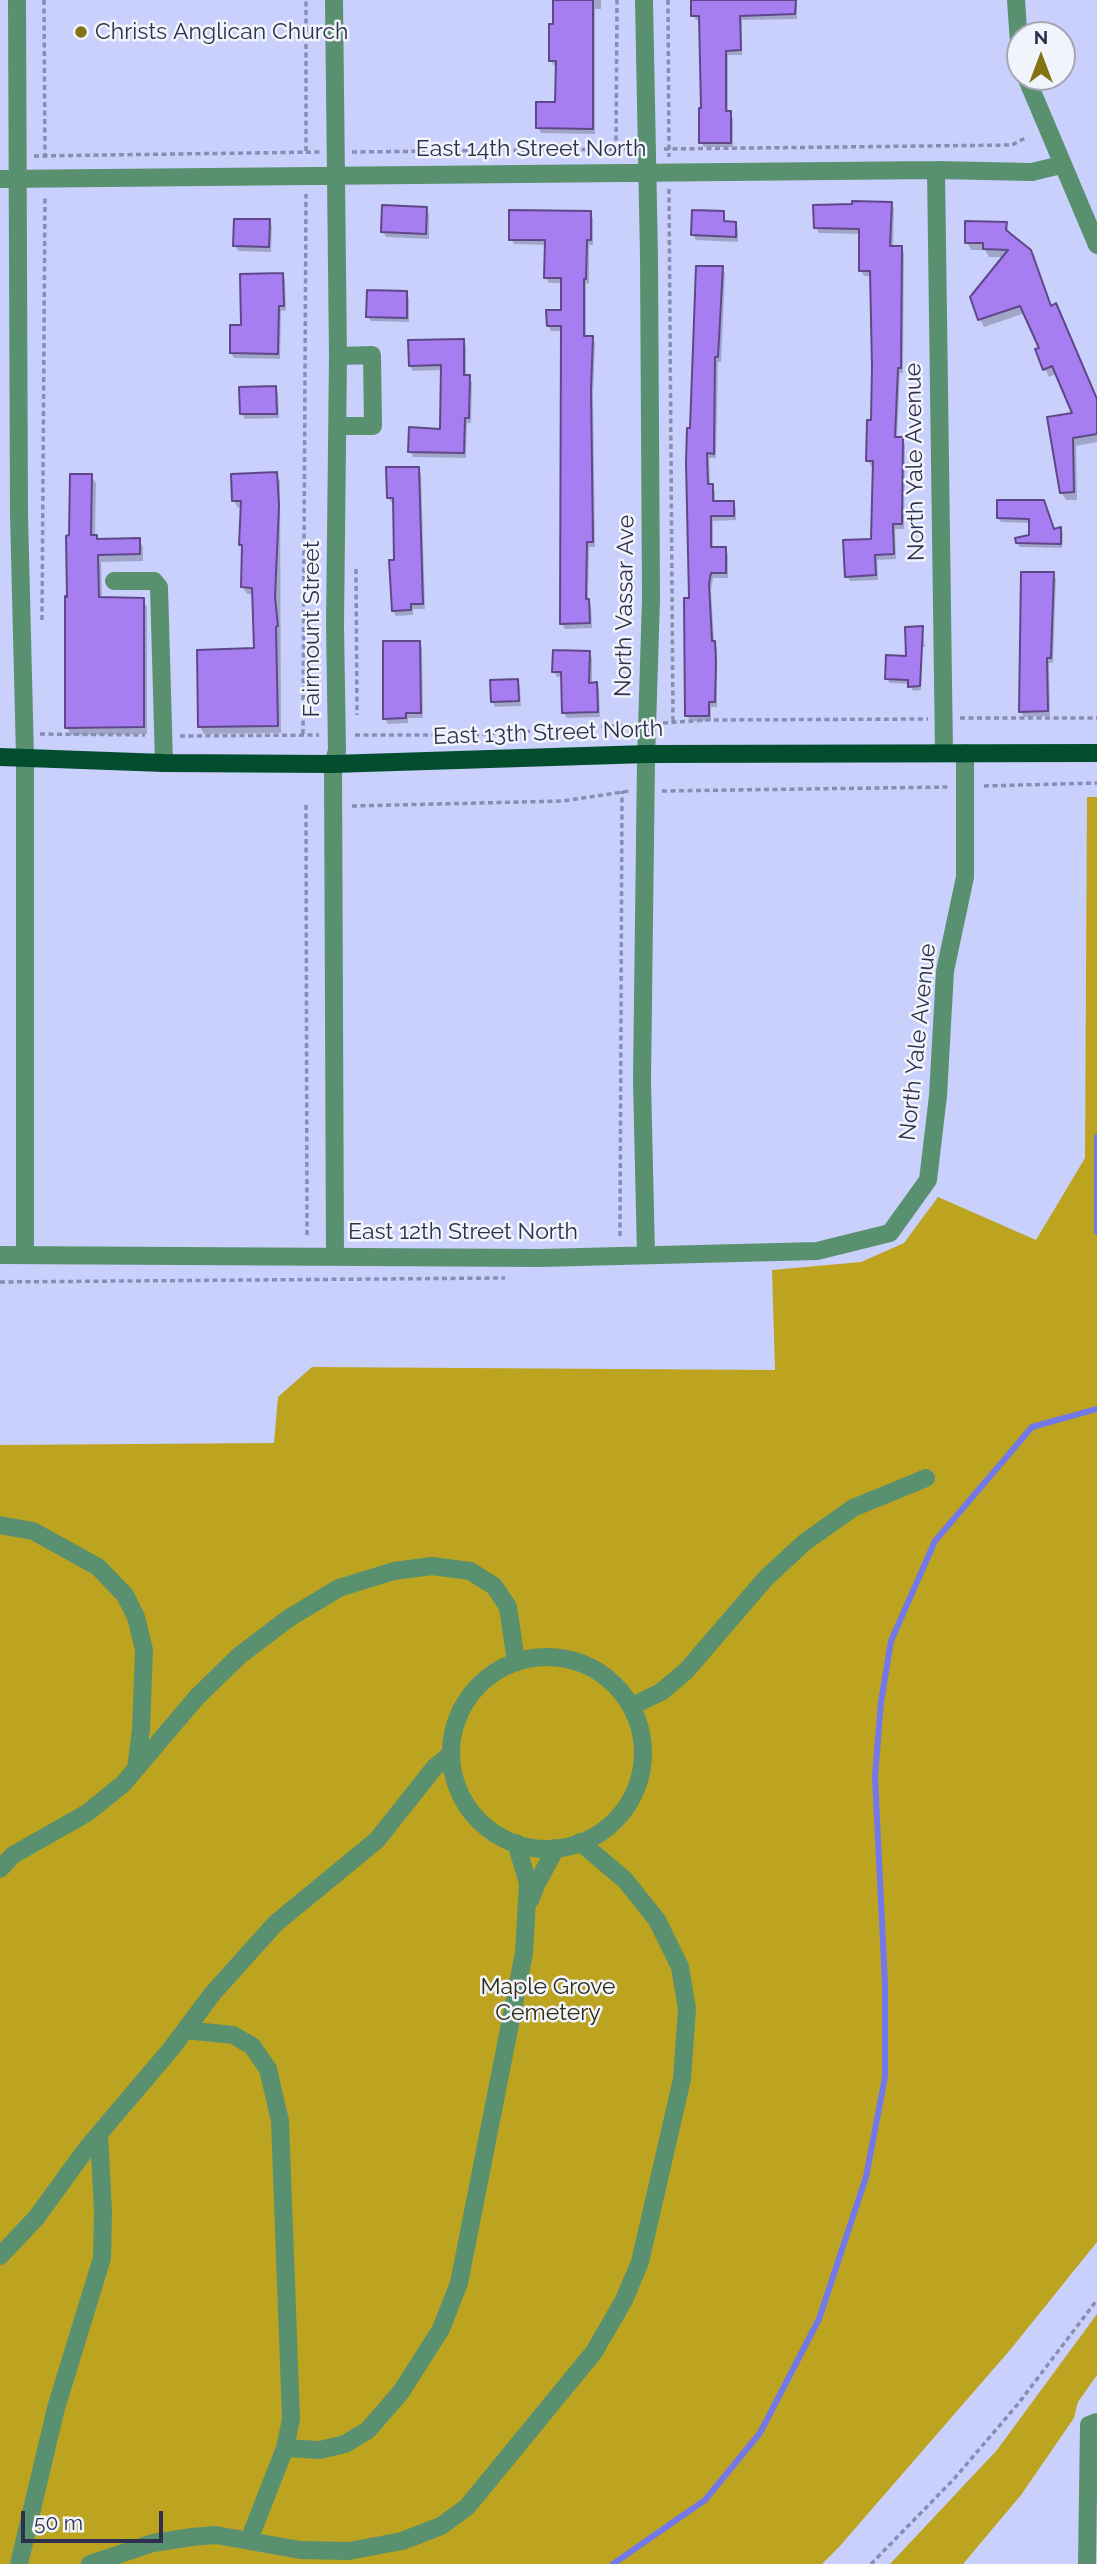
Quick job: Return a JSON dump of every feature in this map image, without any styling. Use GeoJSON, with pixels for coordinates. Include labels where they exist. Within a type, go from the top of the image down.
{"type":"FeatureCollection","features":[{"type":"Feature","properties":{"kind":"main road","name":"East 13th Street North"},"geometry":{"type":"LineString","coordinates":[[0,757],[164,763],[333,764],[647,754],[1097,753]]}},
{"type":"Feature","properties":{"kind":"street"},"geometry":{"type":"LineString","coordinates":[[17,0],[19,514],[25,730],[25,1255]]}},
{"type":"Feature","properties":{"kind":"street","name":"Fairmount Street"},"geometry":{"type":"LineString","coordinates":[[334,0],[338,356],[335,625],[337,751],[333,764],[335,1257]]}},
{"type":"Feature","properties":{"kind":"street","name":"North Vassar Ave"},"geometry":{"type":"LineString","coordinates":[[644,0],[651,599],[642,1081],[646,1255]]}},
{"type":"Feature","properties":{"kind":"street"},"geometry":{"type":"LineString","coordinates":[[1016,0],[1017,21]]}},
{"type":"Feature","properties":{"kind":"street"},"geometry":{"type":"LineString","coordinates":[[1032,91],[1097,245]]}},
{"type":"Feature","properties":{"kind":"street","name":"East 14th Street North"},"geometry":{"type":"LineString","coordinates":[[0,179],[936,170],[1032,172],[1061,165]]}},
{"type":"Feature","properties":{"kind":"street","name":"North Yale Avenue"},"geometry":{"type":"LineString","coordinates":[[936,170],[944,753]]}},
{"type":"Feature","properties":{"kind":"street"},"geometry":{"type":"LineString","coordinates":[[338,356],[372,355],[373,426],[338,426]]}},
{"type":"Feature","properties":{"kind":"street"},"geometry":{"type":"LineString","coordinates":[[114,581],[154,581],[159,587],[164,763]]}},
{"type":"Feature","properties":{"kind":"street","name":"North Yale Avenue"},"geometry":{"type":"LineString","coordinates":[[910,1205],[928,1180],[938,1096],[945,971],[965,877],[965,753]]}},
{"type":"Feature","properties":{"kind":"street","name":"East 12th Street North"},"geometry":{"type":"LineString","coordinates":[[0,1255],[541,1258],[817,1251],[890,1233],[910,1205]]}},
{"type":"Feature","properties":{"kind":"street"},"geometry":{"type":"LineString","coordinates":[[632,1706],[661,1692],[686,1671],[766,1578],[805,1542],[853,1508],[926,1478]]}},
{"type":"Feature","properties":{"kind":"street"},"geometry":{"type":"LineString","coordinates":[[0,1525],[33,1531],[98,1567],[125,1595],[136,1617],[144,1650],[141,1729],[136,1769]]}},
{"type":"Feature","properties":{"kind":"street"},"geometry":{"type":"LineString","coordinates":[[2,1864],[87,1813],[123,1784],[197,1697],[239,1656],[289,1618],[339,1588],[394,1572],[432,1566],[470,1572],[494,1586],[508,1607],[516,1661]]}},
{"type":"Feature","properties":{"kind":"street"},"geometry":{"type":"LineString","coordinates":[[549,1656],[582,1662],[611,1680],[632,1706],[642,1735],[643,1765],[634,1795],[617,1820],[592,1838],[556,1848],[532,1848],[503,1839],[478,1821],[461,1796],[451,1767],[452,1734],[464,1702],[486,1677],[516,1661],[549,1656]]}},
{"type":"Feature","properties":{"kind":"street"},"geometry":{"type":"LineString","coordinates":[[0,2256],[36,2218],[99,2134],[213,1993],[276,1923],[377,1840],[434,1768],[452,1754]]}},
{"type":"Feature","properties":{"kind":"street"},"geometry":{"type":"LineString","coordinates":[[90,2564],[153,2543],[216,2535],[300,2550],[349,2551],[402,2542],[441,2526],[467,2507],[586,2363],[624,2300],[640,2262],[682,2079],[687,2009],[680,1967],[657,1920],[625,1880],[580,1842]]}},
{"type":"Feature","properties":{"kind":"street"},"geometry":{"type":"LineString","coordinates":[[285,2448],[320,2450],[345,2444],[368,2430],[401,2392],[441,2329],[458,2283],[524,1953],[528,1883],[516,1843]]}},
{"type":"Feature","properties":{"kind":"street"},"geometry":{"type":"LineString","coordinates":[[528,1907],[537,1883],[556,1848]]}},
{"type":"Feature","properties":{"kind":"street"},"geometry":{"type":"LineString","coordinates":[[185,2030],[233,2035],[252,2046],[268,2069],[280,2121],[291,2419],[285,2448],[249,2540]]}},
{"type":"Feature","properties":{"kind":"street"},"geometry":{"type":"LineString","coordinates":[[19,2564],[56,2408],[102,2259],[103,2212],[99,2134]]}},
{"type":"Feature","properties":{"kind":"street"},"geometry":{"type":"LineString","coordinates":[[1087,2564],[1093,2423]]}},
{"type":"Feature","properties":{"kind":"path"},"geometry":{"type":"LineString","coordinates":[[42,623],[44,0]]}},
{"type":"Feature","properties":{"kind":"path"},"geometry":{"type":"LineString","coordinates":[[303,734],[306,0]]}},
{"type":"Feature","properties":{"kind":"path"},"geometry":{"type":"LineString","coordinates":[[616,149],[617,0]]}},
{"type":"Feature","properties":{"kind":"path"},"geometry":{"type":"LineString","coordinates":[[668,0],[673,723]]}},
{"type":"Feature","properties":{"kind":"path"},"geometry":{"type":"LineString","coordinates":[[19,156],[1012,145],[1027,137]]}},
{"type":"Feature","properties":{"kind":"path"},"geometry":{"type":"LineString","coordinates":[[25,730],[41,734],[468,735],[673,723],[1097,718]]}},
{"type":"Feature","properties":{"kind":"path"},"geometry":{"type":"LineString","coordinates":[[352,805],[563,800],[622,791],[1097,783]]}},
{"type":"Feature","properties":{"kind":"path"},"geometry":{"type":"LineString","coordinates":[[620,1236],[622,791]]}},
{"type":"Feature","properties":{"kind":"path"},"geometry":{"type":"LineString","coordinates":[[306,805],[307,1237]]}},
{"type":"Feature","properties":{"kind":"path"},"geometry":{"type":"LineString","coordinates":[[0,1282],[507,1278]]}},
{"type":"Feature","properties":{"kind":"path"},"geometry":{"type":"LineString","coordinates":[[871,2564],[953,2480],[1018,2404],[1097,2300]]}},
{"type":"Feature","properties":{"kind":"green space","name":"Maple Grove Cemetery"},"geometry":{"type":"Polygon","coordinates":[[[1087,797],[1097,797],[1097,2242],[1010,2350],[822,2564],[0,2564],[0,1445],[274,1443],[278,1397],[312,1367],[775,1370],[772,1270],[861,1262],[904,1243],[938,1197],[1036,1240],[1085,1158],[1087,797]]]}},
{"type":"Feature","properties":{"kind":"green space"},"geometry":{"type":"Polygon","coordinates":[[[1097,2314],[1097,2375],[1078,2402],[1074,2418],[1021,2495],[963,2564],[890,2564],[997,2450],[1097,2314]]]}},
{"type":"Feature","properties":{"kind":"building"},"geometry":{"type":"Polygon","coordinates":[[[553,0],[593,0],[593,129],[536,128],[536,102],[555,102],[556,61],[549,61],[549,24],[553,24],[553,0]]]}},
{"type":"Feature","properties":{"kind":"building"},"geometry":{"type":"Polygon","coordinates":[[[691,0],[796,0],[795,14],[740,16],[741,50],[726,51],[726,111],[731,111],[731,143],[699,143],[699,16],[691,16],[691,0]]]}},
{"type":"Feature","properties":{"kind":"building"},"geometry":{"type":"Polygon","coordinates":[[[852,201],[892,202],[890,246],[902,246],[901,368],[898,368],[895,437],[903,437],[902,524],[893,524],[894,554],[875,555],[876,575],[845,577],[843,540],[871,539],[873,461],[866,461],[867,420],[871,420],[870,271],[859,271],[859,229],[814,228],[813,205],[852,204],[852,201]]]}},
{"type":"Feature","properties":{"kind":"building"},"geometry":{"type":"Polygon","coordinates":[[[382,205],[427,207],[426,234],[381,232],[382,205]]]}},
{"type":"Feature","properties":{"kind":"building"},"geometry":{"type":"Polygon","coordinates":[[[509,210],[591,211],[591,240],[587,240],[584,279],[584,336],[593,336],[593,542],[587,542],[586,599],[589,599],[590,623],[560,624],[561,326],[547,326],[546,310],[561,310],[561,278],[544,278],[545,240],[509,240],[509,210]]]}},
{"type":"Feature","properties":{"kind":"building"},"geometry":{"type":"Polygon","coordinates":[[[692,210],[724,211],[724,221],[736,222],[736,237],[691,235],[692,210]]]}},
{"type":"Feature","properties":{"kind":"building"},"geometry":{"type":"Polygon","coordinates":[[[234,219],[270,219],[269,247],[233,246],[234,219]]]}},
{"type":"Feature","properties":{"kind":"building"},"geometry":{"type":"Polygon","coordinates":[[[965,221],[1007,222],[1006,230],[1031,250],[1051,306],[1056,303],[1097,399],[1097,434],[1073,438],[1074,492],[1060,493],[1047,417],[1072,413],[1052,366],[1043,370],[1035,349],[1039,348],[1020,306],[978,320],[970,297],[1008,250],[983,249],[983,243],[965,243],[965,221]]]}},
{"type":"Feature","properties":{"kind":"building"},"geometry":{"type":"Polygon","coordinates":[[[696,266],[723,266],[718,357],[715,357],[714,454],[707,453],[708,484],[713,484],[713,501],[734,501],[734,516],[711,516],[711,547],[726,547],[726,573],[711,573],[709,584],[712,641],[715,641],[716,662],[715,702],[709,702],[709,716],[685,716],[684,598],[689,598],[686,462],[687,428],[690,428],[696,266]]]}},
{"type":"Feature","properties":{"kind":"building"},"geometry":{"type":"Polygon","coordinates":[[[283,273],[284,306],[279,306],[278,354],[230,353],[230,325],[241,325],[240,274],[283,273]]]}},
{"type":"Feature","properties":{"kind":"building"},"geometry":{"type":"Polygon","coordinates":[[[367,290],[407,291],[407,318],[366,317],[367,290]]]}},
{"type":"Feature","properties":{"kind":"building"},"geometry":{"type":"Polygon","coordinates":[[[464,339],[464,375],[470,375],[469,418],[465,418],[464,453],[408,452],[409,427],[440,429],[441,365],[409,366],[408,340],[464,339]]]}},
{"type":"Feature","properties":{"kind":"building"},"geometry":{"type":"Polygon","coordinates":[[[276,386],[277,414],[240,414],[239,387],[276,386]]]}},
{"type":"Feature","properties":{"kind":"building"},"geometry":{"type":"Polygon","coordinates":[[[386,467],[419,467],[423,604],[411,604],[411,610],[392,611],[389,560],[394,560],[393,498],[387,498],[386,467]]]}},
{"type":"Feature","properties":{"kind":"building"},"geometry":{"type":"Polygon","coordinates":[[[277,472],[279,506],[275,597],[278,626],[278,726],[198,727],[197,650],[254,648],[252,588],[241,587],[241,501],[232,501],[231,474],[277,472]]]}},
{"type":"Feature","properties":{"kind":"building"},"geometry":{"type":"Polygon","coordinates":[[[70,474],[92,474],[91,535],[97,535],[97,539],[140,538],[140,554],[98,555],[99,597],[144,598],[144,727],[65,728],[66,536],[69,535],[70,474]]]}},
{"type":"Feature","properties":{"kind":"building"},"geometry":{"type":"Polygon","coordinates":[[[997,500],[1044,500],[1054,529],[1061,527],[1061,544],[1016,543],[1015,538],[1029,535],[1029,519],[997,518],[997,500]]]}},
{"type":"Feature","properties":{"kind":"building"},"geometry":{"type":"Polygon","coordinates":[[[1021,572],[1054,572],[1051,658],[1047,658],[1048,711],[1019,712],[1021,572]]]}},
{"type":"Feature","properties":{"kind":"building"},"geometry":{"type":"Polygon","coordinates":[[[923,626],[920,686],[908,687],[908,680],[885,679],[886,655],[906,656],[905,627],[923,626]]]}},
{"type":"Feature","properties":{"kind":"building"},"geometry":{"type":"Polygon","coordinates":[[[383,641],[420,641],[421,713],[406,713],[406,718],[383,719],[383,641]]]}},
{"type":"Feature","properties":{"kind":"building"},"geometry":{"type":"Polygon","coordinates":[[[553,650],[590,651],[589,683],[597,682],[598,712],[562,713],[561,672],[552,672],[553,650]]]}},
{"type":"Feature","properties":{"kind":"building"},"geometry":{"type":"Polygon","coordinates":[[[518,679],[519,701],[491,702],[490,680],[518,679]]]}},
{"type":"Feature","properties":{"kind":"waterway"},"geometry":{"type":"LineString","coordinates":[[1097,1137],[1097,1232]]}},
{"type":"Feature","properties":{"kind":"waterway"},"geometry":{"type":"LineString","coordinates":[[613,2564],[705,2500],[760,2433],[819,2319],[866,2177],[885,2077],[885,1984],[875,1777],[881,1702],[891,1641],[935,1541],[1032,1427],[1097,1409]]}},
{"type":"Feature","properties":{"kind":"place","name":"Christs Anglican Church"},"geometry":{"type":"Point","coordinates":[81,32]}}]}
